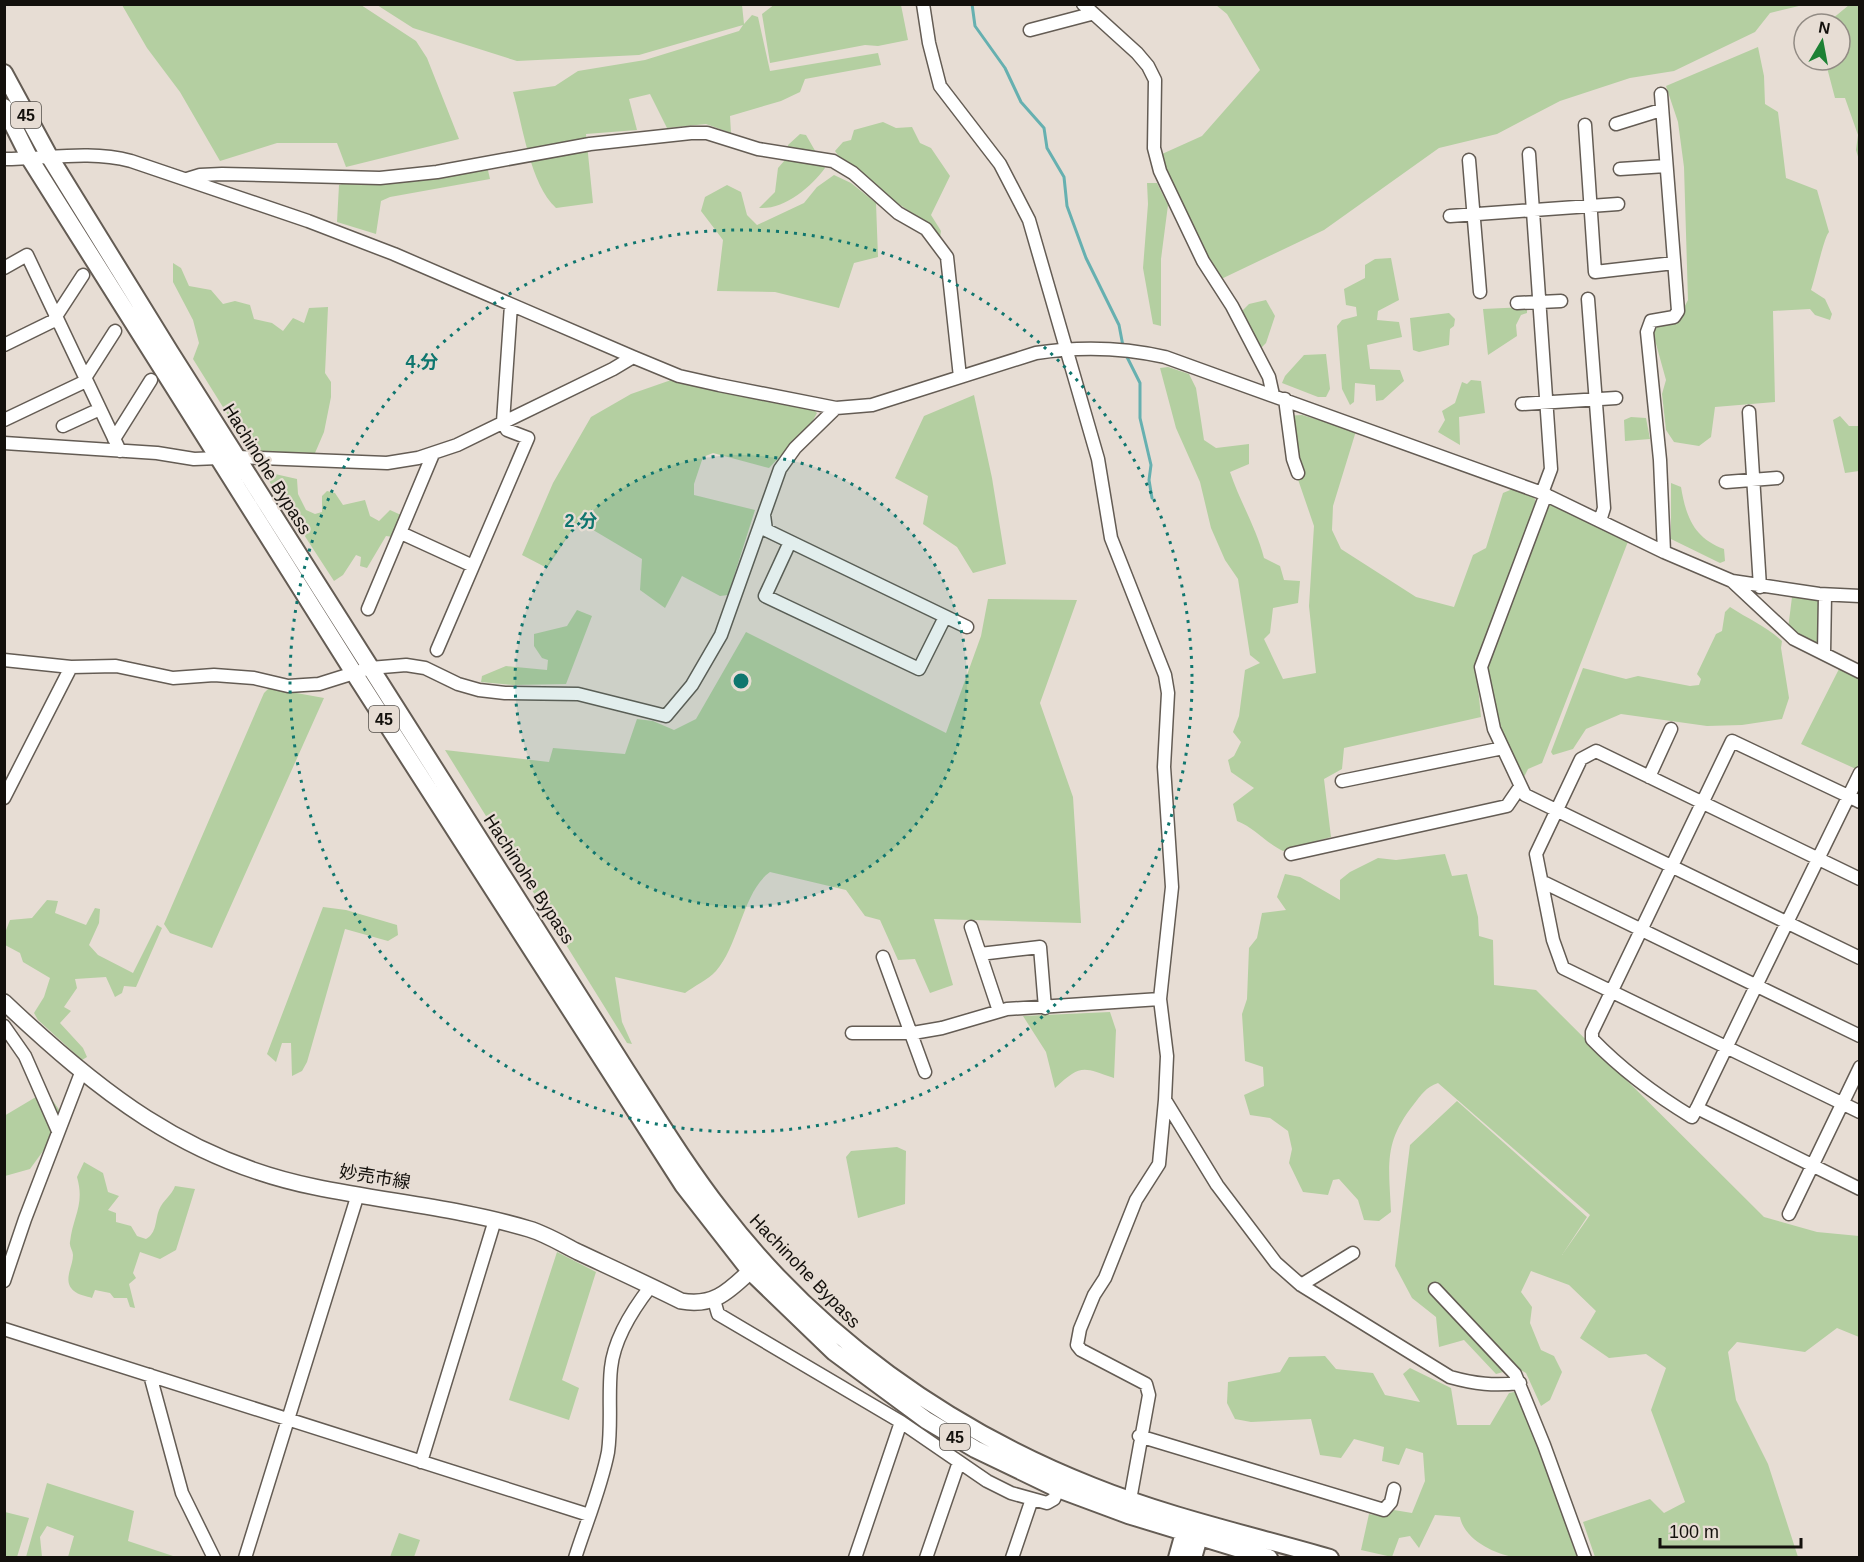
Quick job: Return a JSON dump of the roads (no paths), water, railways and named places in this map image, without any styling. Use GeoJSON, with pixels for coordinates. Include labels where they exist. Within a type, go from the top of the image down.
{"type":"FeatureCollection","features":[{"type":"Feature","properties":{"kind":"highway","name":"Hachinohe Bypass"},"geometry":{"type":"LineString","coordinates":[[4,73],[49,156],[237,457],[362,671],[683,1185],[756,1265],[798,1320],[872,1382],[926,1420],[975,1449],[1058,1490],[1192,1535]]}},
{"type":"Feature","properties":{"kind":"highway","name":"Hachinohe Bypass"},"geometry":{"type":"LineString","coordinates":[[4,107],[30,159],[219,458],[362,671]]}},
{"type":"Feature","properties":{"kind":"highway","name":"Hachinohe Bypass"},"geometry":{"type":"LineString","coordinates":[[756,1265],[848,1343],[948,1415],[1053,1470],[1130,1500],[1196,1520]]}},
{"type":"Feature","properties":{"kind":"highway"},"geometry":{"type":"LineString","coordinates":[[1193,1557],[1192,1535],[1196,1520]]}},
{"type":"Feature","properties":{"kind":"highway","name":"45"},"geometry":{"type":"LineString","coordinates":[[1196,1520],[1330,1557]]}},
{"type":"Feature","properties":{"kind":"highway"},"geometry":{"type":"LineString","coordinates":[[1177,1557],[1192,1535]]}},
{"type":"Feature","properties":{"kind":"highway","name":"45"},"geometry":{"type":"LineString","coordinates":[[1192,1535],[1230,1552],[1269,1557]]}},
{"type":"Feature","properties":{"kind":"main road","name":"妙売市線"},"geometry":{"type":"LineString","coordinates":[[4,1002],[81,1073],[122,1104],[205,1150],[266,1175],[315,1187],[436,1207],[532,1230],[681,1301],[699,1304],[714,1300]]}},
{"type":"Feature","properties":{"kind":"main road"},"geometry":{"type":"LineString","coordinates":[[714,1300],[756,1265]]}},
{"type":"Feature","properties":{"kind":"street"},"geometry":{"type":"LineString","coordinates":[[923,4],[929,43],[940,86],[1000,164],[1029,220],[1064,348],[1098,459],[1111,538],[1165,675],[1168,693],[1164,767],[1172,887],[1160,999],[1167,1056],[1159,1164],[1136,1200],[1105,1278],[1094,1294],[1080,1329],[1077,1345],[1080,1350],[1146,1384],[1149,1395],[1139,1436],[1130,1500]]}},
{"type":"Feature","properties":{"kind":"street"},"geometry":{"type":"LineString","coordinates":[[1030,30],[1087,9],[1137,53],[1148,66],[1155,80],[1154,148],[1160,171],[1203,261],[1232,306],[1279,397],[1298,473]]}},
{"type":"Feature","properties":{"kind":"street"},"geometry":{"type":"LineString","coordinates":[[1661,94],[1678,311],[1674,317],[1651,321],[1647,332],[1660,460],[1664,552]]}},
{"type":"Feature","properties":{"kind":"street"},"geometry":{"type":"LineString","coordinates":[[1616,124],[1661,110]]}},
{"type":"Feature","properties":{"kind":"street"},"geometry":{"type":"LineString","coordinates":[[1585,125],[1596,272],[1674,263]]}},
{"type":"Feature","properties":{"kind":"street"},"geometry":{"type":"LineString","coordinates":[[187,179],[200,175],[222,174],[380,178],[437,172],[590,144],[691,133],[707,133],[758,149],[833,161],[853,173],[898,213],[926,229],[947,257],[960,377]]}},
{"type":"Feature","properties":{"kind":"street"},"geometry":{"type":"LineString","coordinates":[[1528,154],[1551,469],[1481,667],[1494,729],[1525,795],[1860,958]]}},
{"type":"Feature","properties":{"kind":"street"},"geometry":{"type":"LineString","coordinates":[[4,159],[109,156],[187,179],[394,254],[680,375],[836,408],[873,405],[1036,353],[1064,348],[1107,347],[1165,357],[1544,493],[1664,552],[1732,581],[1825,595],[1860,596]]}},
{"type":"Feature","properties":{"kind":"street"},"geometry":{"type":"LineString","coordinates":[[1469,159],[1480,292]]}},
{"type":"Feature","properties":{"kind":"street"},"geometry":{"type":"LineString","coordinates":[[1620,169],[1666,166]]}},
{"type":"Feature","properties":{"kind":"street"},"geometry":{"type":"LineString","coordinates":[[1450,216],[1618,204]]}},
{"type":"Feature","properties":{"kind":"street"},"geometry":{"type":"LineString","coordinates":[[4,268],[27,255],[120,451]]}},
{"type":"Feature","properties":{"kind":"street"},"geometry":{"type":"LineString","coordinates":[[4,345],[53,321],[83,275]]}},
{"type":"Feature","properties":{"kind":"street"},"geometry":{"type":"LineString","coordinates":[[1588,299],[1604,508],[1600,520]]}},
{"type":"Feature","properties":{"kind":"street"},"geometry":{"type":"LineString","coordinates":[[1517,303],[1562,301]]}},
{"type":"Feature","properties":{"kind":"street"},"geometry":{"type":"LineString","coordinates":[[437,650],[528,438],[507,430],[503,423],[512,305]]}},
{"type":"Feature","properties":{"kind":"street"},"geometry":{"type":"LineString","coordinates":[[4,420],[86,379],[115,331]]}},
{"type":"Feature","properties":{"kind":"street"},"geometry":{"type":"LineString","coordinates":[[237,457],[387,463],[433,454],[503,423],[633,357]]}},
{"type":"Feature","properties":{"kind":"street"},"geometry":{"type":"LineString","coordinates":[[114,439],[151,380]]}},
{"type":"Feature","properties":{"kind":"street"},"geometry":{"type":"LineString","coordinates":[[1522,404],[1616,398]]}},
{"type":"Feature","properties":{"kind":"street"},"geometry":{"type":"LineString","coordinates":[[4,660],[70,668],[116,666],[173,678],[214,675],[254,678],[288,686],[319,684],[362,671],[406,664],[425,668],[458,684],[479,690],[505,693],[578,694],[666,716],[692,685],[721,635],[780,470],[795,448],[836,408]]}},
{"type":"Feature","properties":{"kind":"street"},"geometry":{"type":"LineString","coordinates":[[63,426],[100,409]]}},
{"type":"Feature","properties":{"kind":"street"},"geometry":{"type":"LineString","coordinates":[[1749,412],[1760,587]]}},
{"type":"Feature","properties":{"kind":"street"},"geometry":{"type":"LineString","coordinates":[[4,443],[157,453],[194,459],[219,458]]}},
{"type":"Feature","properties":{"kind":"street"},"geometry":{"type":"LineString","coordinates":[[368,609],[433,454]]}},
{"type":"Feature","properties":{"kind":"street"},"geometry":{"type":"LineString","coordinates":[[1726,482],[1777,478]]}},
{"type":"Feature","properties":{"kind":"street"},"geometry":{"type":"LineString","coordinates":[[764,513],[766,530],[967,627]]}},
{"type":"Feature","properties":{"kind":"street"},"geometry":{"type":"LineString","coordinates":[[401,533],[473,566]]}},
{"type":"Feature","properties":{"kind":"street"},"geometry":{"type":"LineString","coordinates":[[790,542],[765,596],[919,669],[945,617]]}},
{"type":"Feature","properties":{"kind":"street"},"geometry":{"type":"LineString","coordinates":[[1732,581],[1794,639],[1856,669]]}},
{"type":"Feature","properties":{"kind":"street"},"geometry":{"type":"LineString","coordinates":[[1824,653],[1825,595]]}},
{"type":"Feature","properties":{"kind":"street"},"geometry":{"type":"LineString","coordinates":[[4,798],[70,668]]}},
{"type":"Feature","properties":{"kind":"street"},"geometry":{"type":"LineString","coordinates":[[1649,777],[1671,729]]}},
{"type":"Feature","properties":{"kind":"street"},"geometry":{"type":"LineString","coordinates":[[1854,799],[1732,741],[1592,1032],[1592,1039],[1618,1066],[1650,1092],[1692,1117],[1818,859],[1854,799],[1860,773]]}},
{"type":"Feature","properties":{"kind":"street"},"geometry":{"type":"LineString","coordinates":[[1342,781],[1503,748]]}},
{"type":"Feature","properties":{"kind":"street"},"geometry":{"type":"LineString","coordinates":[[1860,879],[1596,751],[1581,759],[1536,854],[1553,940],[1563,968],[1860,1112]]}},
{"type":"Feature","properties":{"kind":"street"},"geometry":{"type":"LineString","coordinates":[[1291,854],[1507,806],[1520,787]]}},
{"type":"Feature","properties":{"kind":"street"},"geometry":{"type":"LineString","coordinates":[[1543,882],[1860,1036]]}},
{"type":"Feature","properties":{"kind":"street"},"geometry":{"type":"LineString","coordinates":[[971,927],[999,1011]]}},
{"type":"Feature","properties":{"kind":"street"},"geometry":{"type":"LineString","coordinates":[[980,954],[1040,948],[1045,1008]]}},
{"type":"Feature","properties":{"kind":"street"},"geometry":{"type":"LineString","coordinates":[[883,957],[926,1072]]}},
{"type":"Feature","properties":{"kind":"street"},"geometry":{"type":"LineString","coordinates":[[852,1033],[913,1033],[999,1011],[1160,999]]}},
{"type":"Feature","properties":{"kind":"street"},"geometry":{"type":"LineString","coordinates":[[4,1026],[25,1056],[58,1131]]}},
{"type":"Feature","properties":{"kind":"street"},"geometry":{"type":"LineString","coordinates":[[1789,1214],[1860,1067]]}},
{"type":"Feature","properties":{"kind":"street"},"geometry":{"type":"LineString","coordinates":[[4,1281],[81,1073]]}},
{"type":"Feature","properties":{"kind":"street"},"geometry":{"type":"LineString","coordinates":[[1165,1100],[1217,1185],[1276,1263],[1301,1285],[1450,1377],[1497,1386],[1520,1383]]}},
{"type":"Feature","properties":{"kind":"street"},"geometry":{"type":"LineString","coordinates":[[1697,1108],[1860,1189]]}},
{"type":"Feature","properties":{"kind":"street"},"geometry":{"type":"LineString","coordinates":[[245,1557],[358,1194]]}},
{"type":"Feature","properties":{"kind":"street"},"geometry":{"type":"LineString","coordinates":[[421,1461],[495,1220]]}},
{"type":"Feature","properties":{"kind":"street"},"geometry":{"type":"LineString","coordinates":[[1301,1285],[1353,1253]]}},
{"type":"Feature","properties":{"kind":"street"},"geometry":{"type":"LineString","coordinates":[[575,1557],[608,1451],[611,1430],[611,1369],[614,1349],[639,1301],[651,1286]]}},
{"type":"Feature","properties":{"kind":"street"},"geometry":{"type":"LineString","coordinates":[[1435,1289],[1515,1374],[1585,1557]]}},
{"type":"Feature","properties":{"kind":"street"},"geometry":{"type":"LineString","coordinates":[[714,1300],[718,1314],[901,1422],[987,1481],[1047,1503],[1054,1499],[1058,1490]]}},
{"type":"Feature","properties":{"kind":"street"},"geometry":{"type":"LineString","coordinates":[[4,1329],[589,1515]]}},
{"type":"Feature","properties":{"kind":"street"},"geometry":{"type":"LineString","coordinates":[[150,1375],[182,1493],[214,1557]]}},
{"type":"Feature","properties":{"kind":"street"},"geometry":{"type":"LineString","coordinates":[[855,1557],[901,1422]]}},
{"type":"Feature","properties":{"kind":"street"},"geometry":{"type":"LineString","coordinates":[[1139,1436],[1384,1510],[1391,1502],[1394,1489]]}},
{"type":"Feature","properties":{"kind":"street"},"geometry":{"type":"LineString","coordinates":[[926,1557],[959,1462]]}},
{"type":"Feature","properties":{"kind":"street"},"geometry":{"type":"LineString","coordinates":[[1012,1557],[1032,1499]]}},
{"type":"Feature","properties":{"kind":"waterway"},"geometry":{"type":"LineString","coordinates":[[972,4],[975,26],[1005,68],[1021,102],[1044,128],[1047,148],[1064,177],[1067,206],[1086,258],[1119,325],[1123,346]]}},
{"type":"Feature","properties":{"kind":"waterway"},"geometry":{"type":"LineString","coordinates":[[1125,353],[1140,383],[1140,418],[1151,465],[1149,480],[1152,498]]}}]}
